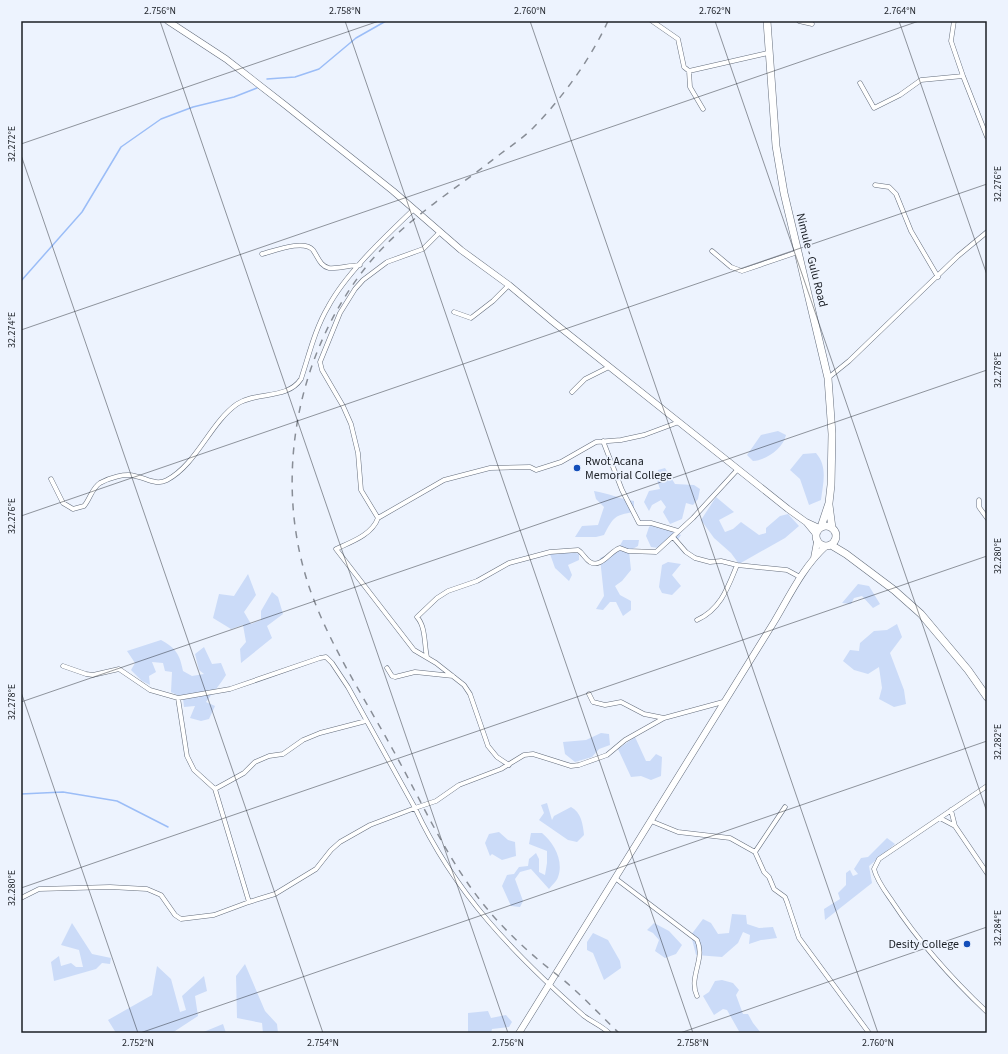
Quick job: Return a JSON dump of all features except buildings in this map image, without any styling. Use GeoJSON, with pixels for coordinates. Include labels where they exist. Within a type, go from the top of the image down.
{"type":"FeatureCollection","features":[{"type":"Feature","properties":{"kind":"main road"},"geometry":{"type":"LineString","coordinates":[[168,21],[226,58],[393,191],[413,210],[509,285],[609,367],[680,421],[806,522],[819,530]]}},
{"type":"Feature","properties":{"kind":"main road","name":"Nimule - Gulu Road"},"geometry":{"type":"LineString","coordinates":[[767,21],[768,53],[776,146],[784,193],[828,378],[832,434],[831,485],[829,503],[832,528]]}},
{"type":"Feature","properties":{"kind":"main road","name":"Nimule - Gulu Road"},"geometry":{"type":"LineString","coordinates":[[819,530],[829,503]]}},
{"type":"Feature","properties":{"kind":"main road"},"geometry":{"type":"LineString","coordinates":[[819,530],[828,526],[832,528],[836,534],[836,538],[846,554]]}},
{"type":"Feature","properties":{"kind":"main road"},"geometry":{"type":"LineString","coordinates":[[814,558],[819,530]]}},
{"type":"Feature","properties":{"kind":"main road"},"geometry":{"type":"LineString","coordinates":[[519,1033],[774,622],[800,577],[814,558],[836,538]]}},
{"type":"Feature","properties":{"kind":"main road"},"geometry":{"type":"LineString","coordinates":[[817,542],[846,554],[894,590],[920,614],[963,664],[987,696]]}},
{"type":"Feature","properties":{"kind":"street"},"geometry":{"type":"LineString","coordinates":[[652,21],[678,38],[684,67],[689,71],[690,87],[703,109]]}},
{"type":"Feature","properties":{"kind":"street"},"geometry":{"type":"LineString","coordinates":[[799,21],[812,24]]}},
{"type":"Feature","properties":{"kind":"street"},"geometry":{"type":"LineString","coordinates":[[954,21],[951,41],[987,137]]}},
{"type":"Feature","properties":{"kind":"street"},"geometry":{"type":"LineString","coordinates":[[689,71],[768,53]]}},
{"type":"Feature","properties":{"kind":"street"},"geometry":{"type":"LineString","coordinates":[[860,84],[874,108],[900,94],[921,80],[963,76]]}},
{"type":"Feature","properties":{"kind":"street"},"geometry":{"type":"LineString","coordinates":[[875,185],[889,187],[896,194],[911,230],[938,277]]}},
{"type":"Feature","properties":{"kind":"street"},"geometry":{"type":"LineString","coordinates":[[51,479],[63,503],[73,509],[84,506],[92,491],[99,484],[112,478],[134,475],[156,483],[162,482],[175,475],[210,436],[218,423],[239,403],[284,392],[297,385],[301,379],[315,336],[328,307],[361,264],[413,210]]}},
{"type":"Feature","properties":{"kind":"street"},"geometry":{"type":"LineString","coordinates":[[378,518],[361,490],[358,453],[351,424],[320,362],[340,313],[359,285],[368,276],[387,262],[423,249],[440,232]]}},
{"type":"Feature","properties":{"kind":"street"},"geometry":{"type":"LineString","coordinates":[[828,378],[938,277],[958,256],[987,232]]}},
{"type":"Feature","properties":{"kind":"street"},"geometry":{"type":"LineString","coordinates":[[262,254],[291,247],[304,246],[310,248],[323,265],[329,268],[361,264]]}},
{"type":"Feature","properties":{"kind":"street"},"geometry":{"type":"LineString","coordinates":[[712,251],[731,267],[742,271],[798,252]]}},
{"type":"Feature","properties":{"kind":"street"},"geometry":{"type":"LineString","coordinates":[[454,312],[470,318],[493,301],[509,285]]}},
{"type":"Feature","properties":{"kind":"street"},"geometry":{"type":"LineString","coordinates":[[572,392],[585,379],[609,367]]}},
{"type":"Feature","properties":{"kind":"street"},"geometry":{"type":"LineString","coordinates":[[509,765],[497,757],[488,746],[467,688],[453,676],[414,650],[355,577],[336,549],[368,533],[375,525],[378,518],[444,480],[490,468],[530,466],[536,470],[548,468],[589,445],[603,441],[621,440],[644,435],[680,421]]}},
{"type":"Feature","properties":{"kind":"street"},"geometry":{"type":"LineString","coordinates":[[603,441],[622,490],[639,523],[651,523],[678,531]]}},
{"type":"Feature","properties":{"kind":"street"},"geometry":{"type":"LineString","coordinates":[[426,657],[423,640],[424,631],[421,622],[417,617],[437,598],[448,591],[477,581],[509,562],[550,552],[578,550],[590,562],[597,563],[618,549],[656,552],[673,537],[738,469]]}},
{"type":"Feature","properties":{"kind":"street"},"geometry":{"type":"LineString","coordinates":[[979,500],[979,507],[987,518]]}},
{"type":"Feature","properties":{"kind":"street"},"geometry":{"type":"LineString","coordinates":[[673,537],[686,552],[695,558],[710,562],[721,561],[738,565],[786,570],[800,577]]}},
{"type":"Feature","properties":{"kind":"street"},"geometry":{"type":"LineString","coordinates":[[698,620],[711,611],[724,596],[738,565]]}},
{"type":"Feature","properties":{"kind":"street"},"geometry":{"type":"LineString","coordinates":[[62,666],[93,675],[119,669],[150,690],[178,698],[230,689],[326,657],[332,662],[348,687],[366,721],[390,760],[441,857],[477,908],[496,932],[549,983],[585,1017],[609,1033]]}},
{"type":"Feature","properties":{"kind":"street"},"geometry":{"type":"LineString","coordinates":[[387,668],[392,676],[395,677],[415,672],[453,676]]}},
{"type":"Feature","properties":{"kind":"street"},"geometry":{"type":"LineString","coordinates":[[589,694],[594,702],[608,705],[621,702],[644,714],[664,718]]}},
{"type":"Feature","properties":{"kind":"street"},"geometry":{"type":"LineString","coordinates":[[178,698],[187,756],[194,770],[214,789],[249,902]]}},
{"type":"Feature","properties":{"kind":"street"},"geometry":{"type":"LineString","coordinates":[[21,898],[39,889],[148,889],[161,895],[175,915],[184,920],[214,915],[275,894],[320,866],[336,845],[356,833],[376,822],[436,801],[450,790],[509,765],[520,757],[530,754],[571,766],[579,765],[607,755],[625,740],[664,718],[723,702]]}},
{"type":"Feature","properties":{"kind":"street"},"geometry":{"type":"LineString","coordinates":[[214,789],[244,773],[255,762],[269,756],[283,754],[308,738],[366,721]]}},
{"type":"Feature","properties":{"kind":"street"},"geometry":{"type":"LineString","coordinates":[[987,786],[880,860],[875,865],[875,874],[894,906],[921,943],[987,1012]]}},
{"type":"Feature","properties":{"kind":"street"},"geometry":{"type":"LineString","coordinates":[[755,852],[785,807]]}},
{"type":"Feature","properties":{"kind":"street"},"geometry":{"type":"LineString","coordinates":[[951,810],[955,826],[987,873]]}},
{"type":"Feature","properties":{"kind":"street"},"geometry":{"type":"LineString","coordinates":[[940,818],[955,826]]}},
{"type":"Feature","properties":{"kind":"street"},"geometry":{"type":"LineString","coordinates":[[651,821],[678,832],[730,838],[755,852],[764,872],[769,877],[774,890],[784,897],[787,902],[799,938],[869,1033]]}},
{"type":"Feature","properties":{"kind":"street"},"geometry":{"type":"LineString","coordinates":[[615,878],[697,940],[700,953],[694,984],[697,996]]}},
{"type":"Feature","properties":{"kind":"shaded area"},"geometry":{"type":"Polygon","coordinates":[[[778,431],[786,435],[781,445],[773,453],[753,461],[747,455],[761,435],[778,431]]]}},
{"type":"Feature","properties":{"kind":"shaded area"},"geometry":{"type":"Polygon","coordinates":[[[816,453],[822,464],[824,475],[823,487],[821,500],[809,505],[800,479],[790,470],[803,454],[816,453]]]}},
{"type":"Feature","properties":{"kind":"shaded area"},"geometry":{"type":"Polygon","coordinates":[[[665,468],[675,484],[694,485],[700,489],[698,499],[693,505],[686,503],[682,519],[670,524],[663,512],[666,507],[661,500],[652,505],[649,511],[644,502],[649,491],[660,489],[657,480],[658,470],[665,468]]]}},
{"type":"Feature","properties":{"kind":"shaded area"},"geometry":{"type":"Polygon","coordinates":[[[594,491],[634,501],[634,512],[622,514],[615,518],[604,535],[596,537],[575,537],[582,526],[598,525],[604,507],[596,499],[594,491]]]}},
{"type":"Feature","properties":{"kind":"shaded area"},"geometry":{"type":"Polygon","coordinates":[[[716,497],[734,512],[719,520],[725,532],[733,529],[741,522],[759,535],[766,533],[766,528],[780,516],[788,514],[799,526],[785,538],[739,564],[731,553],[714,538],[701,520],[716,497]]]}},
{"type":"Feature","properties":{"kind":"shaded area"},"geometry":{"type":"Polygon","coordinates":[[[653,523],[681,535],[677,541],[668,539],[658,548],[651,547],[646,536],[649,527],[653,523]]]}},
{"type":"Feature","properties":{"kind":"shaded area"},"geometry":{"type":"Polygon","coordinates":[[[623,540],[639,540],[638,546],[629,551],[631,570],[622,581],[615,586],[620,595],[631,601],[631,610],[623,616],[616,602],[610,602],[603,610],[596,609],[604,596],[600,558],[617,551],[623,540]]]}},
{"type":"Feature","properties":{"kind":"shaded area"},"geometry":{"type":"Polygon","coordinates":[[[569,551],[579,554],[579,560],[568,565],[572,575],[569,581],[555,568],[550,554],[569,551]]]}},
{"type":"Feature","properties":{"kind":"shaded area"},"geometry":{"type":"Polygon","coordinates":[[[668,562],[681,564],[672,575],[681,586],[672,595],[662,593],[659,587],[662,565],[668,562]]]}},
{"type":"Feature","properties":{"kind":"shaded area"},"geometry":{"type":"Polygon","coordinates":[[[248,574],[256,595],[244,612],[251,624],[261,620],[261,611],[272,592],[278,597],[283,614],[267,626],[272,638],[241,663],[240,649],[246,642],[243,625],[231,629],[213,618],[219,594],[234,596],[248,574]]]}},
{"type":"Feature","properties":{"kind":"shaded area"},"geometry":{"type":"Polygon","coordinates":[[[858,584],[869,586],[880,604],[873,608],[862,596],[854,598],[851,604],[842,603],[858,584]]]}},
{"type":"Feature","properties":{"kind":"shaded area"},"geometry":{"type":"Polygon","coordinates":[[[897,624],[902,637],[890,653],[904,690],[906,704],[894,707],[879,699],[882,688],[879,667],[868,674],[854,670],[843,661],[850,650],[859,651],[860,643],[874,631],[887,630],[897,624]]]}},
{"type":"Feature","properties":{"kind":"shaded area"},"geometry":{"type":"Polygon","coordinates":[[[161,640],[174,649],[179,656],[183,671],[192,676],[204,674],[199,670],[195,654],[204,647],[212,664],[221,663],[226,675],[206,702],[215,706],[209,719],[201,721],[190,718],[195,706],[184,707],[183,698],[171,692],[172,672],[165,671],[163,663],[152,662],[156,672],[149,676],[150,685],[142,681],[131,670],[135,663],[127,651],[161,640]]]}},
{"type":"Feature","properties":{"kind":"shaded area"},"geometry":{"type":"Polygon","coordinates":[[[601,733],[609,734],[610,745],[599,749],[592,757],[575,762],[565,754],[563,742],[586,740],[601,733]]]}},
{"type":"Feature","properties":{"kind":"shaded area"},"geometry":{"type":"Polygon","coordinates":[[[635,737],[646,761],[650,761],[656,754],[662,757],[661,776],[651,780],[641,776],[631,777],[618,749],[635,737]]]}},
{"type":"Feature","properties":{"kind":"shaded area"},"geometry":{"type":"Polygon","coordinates":[[[547,803],[552,820],[554,816],[571,807],[577,812],[582,823],[584,835],[577,842],[568,840],[539,820],[544,813],[541,805],[547,803]]]}},
{"type":"Feature","properties":{"kind":"shaded area"},"geometry":{"type":"Polygon","coordinates":[[[499,832],[508,840],[515,842],[516,856],[502,860],[492,854],[490,856],[485,843],[489,834],[499,832]]]}},
{"type":"Feature","properties":{"kind":"shaded area"},"geometry":{"type":"Polygon","coordinates":[[[531,833],[542,833],[554,847],[559,859],[560,871],[556,882],[549,889],[531,869],[520,872],[515,879],[523,901],[520,907],[511,906],[502,886],[507,875],[514,874],[519,867],[528,866],[529,859],[536,853],[539,859],[539,872],[545,875],[547,851],[529,844],[531,833]]]}},
{"type":"Feature","properties":{"kind":"shaded area"},"geometry":{"type":"Polygon","coordinates":[[[887,838],[895,844],[869,866],[872,883],[825,920],[824,909],[840,899],[838,893],[846,885],[846,873],[850,870],[853,876],[858,874],[854,869],[861,858],[868,857],[887,838]]]}},
{"type":"Feature","properties":{"kind":"shaded area"},"geometry":{"type":"Polygon","coordinates":[[[732,914],[746,915],[747,924],[759,928],[773,927],[777,938],[761,940],[749,944],[750,935],[743,932],[738,943],[722,957],[696,955],[691,935],[703,919],[711,923],[718,934],[729,933],[732,914]]]}},
{"type":"Feature","properties":{"kind":"shaded area"},"geometry":{"type":"Polygon","coordinates":[[[72,923],[92,954],[111,958],[110,964],[102,963],[96,969],[54,981],[51,962],[59,956],[61,966],[71,963],[76,967],[83,967],[79,950],[61,945],[72,923]]]}},
{"type":"Feature","properties":{"kind":"shaded area"},"geometry":{"type":"Polygon","coordinates":[[[654,923],[669,931],[682,945],[676,954],[665,958],[655,951],[659,940],[653,933],[647,930],[654,923]]]}},
{"type":"Feature","properties":{"kind":"shaded area"},"geometry":{"type":"Polygon","coordinates":[[[593,933],[608,940],[620,961],[621,968],[604,980],[593,953],[587,950],[587,942],[593,933]]]}},
{"type":"Feature","properties":{"kind":"shaded area"},"geometry":{"type":"Polygon","coordinates":[[[245,964],[265,1011],[277,1024],[278,1033],[263,1033],[262,1023],[237,1018],[236,976],[245,964]]]}},
{"type":"Feature","properties":{"kind":"shaded area"},"geometry":{"type":"Polygon","coordinates":[[[157,966],[171,979],[180,1012],[186,1010],[182,996],[204,976],[207,991],[195,996],[198,1016],[172,1033],[116,1033],[108,1020],[152,995],[157,966]]]}},
{"type":"Feature","properties":{"kind":"shaded area"},"geometry":{"type":"Polygon","coordinates":[[[722,980],[733,983],[739,990],[736,995],[743,1014],[748,1014],[761,1033],[740,1033],[727,1010],[723,1009],[714,1015],[703,996],[709,992],[715,981],[722,980]]]}},
{"type":"Feature","properties":{"kind":"shaded area"},"geometry":{"type":"Polygon","coordinates":[[[488,1011],[491,1018],[506,1015],[512,1022],[509,1027],[492,1029],[491,1033],[468,1033],[468,1013],[488,1011]]]}},
{"type":"Feature","properties":{"kind":"shaded area"},"geometry":{"type":"Polygon","coordinates":[[[223,1024],[226,1033],[201,1033],[223,1024]]]}},
{"type":"Feature","properties":{"kind":"waterway"},"geometry":{"type":"LineString","coordinates":[[267,79],[295,77],[319,69],[356,38],[386,21]]}},
{"type":"Feature","properties":{"kind":"waterway"},"geometry":{"type":"LineString","coordinates":[[21,281],[82,212],[121,147],[161,119],[193,107],[234,97],[257,88]]}},
{"type":"Feature","properties":{"kind":"waterway"},"geometry":{"type":"LineString","coordinates":[[21,794],[63,792],[117,801],[168,827]]}},
{"type":"Feature","properties":{"kind":"railway"},"geometry":{"type":"LineString","coordinates":[[608,21],[593,50],[575,78],[555,104],[533,128],[517,142],[432,205],[399,232],[370,262],[344,298],[324,337],[308,378],[298,421],[293,465],[293,509],[300,553],[312,595],[320,615],[339,654],[446,849],[470,887],[500,924],[527,950],[588,1002],[619,1033]]}},
{"type":"Feature","properties":{"kind":"place","name":"Rwot Acana Memorial College"},"geometry":{"type":"Point","coordinates":[577,468]}},
{"type":"Feature","properties":{"kind":"place","name":"Desity College"},"geometry":{"type":"Point","coordinates":[967,944]}}]}
